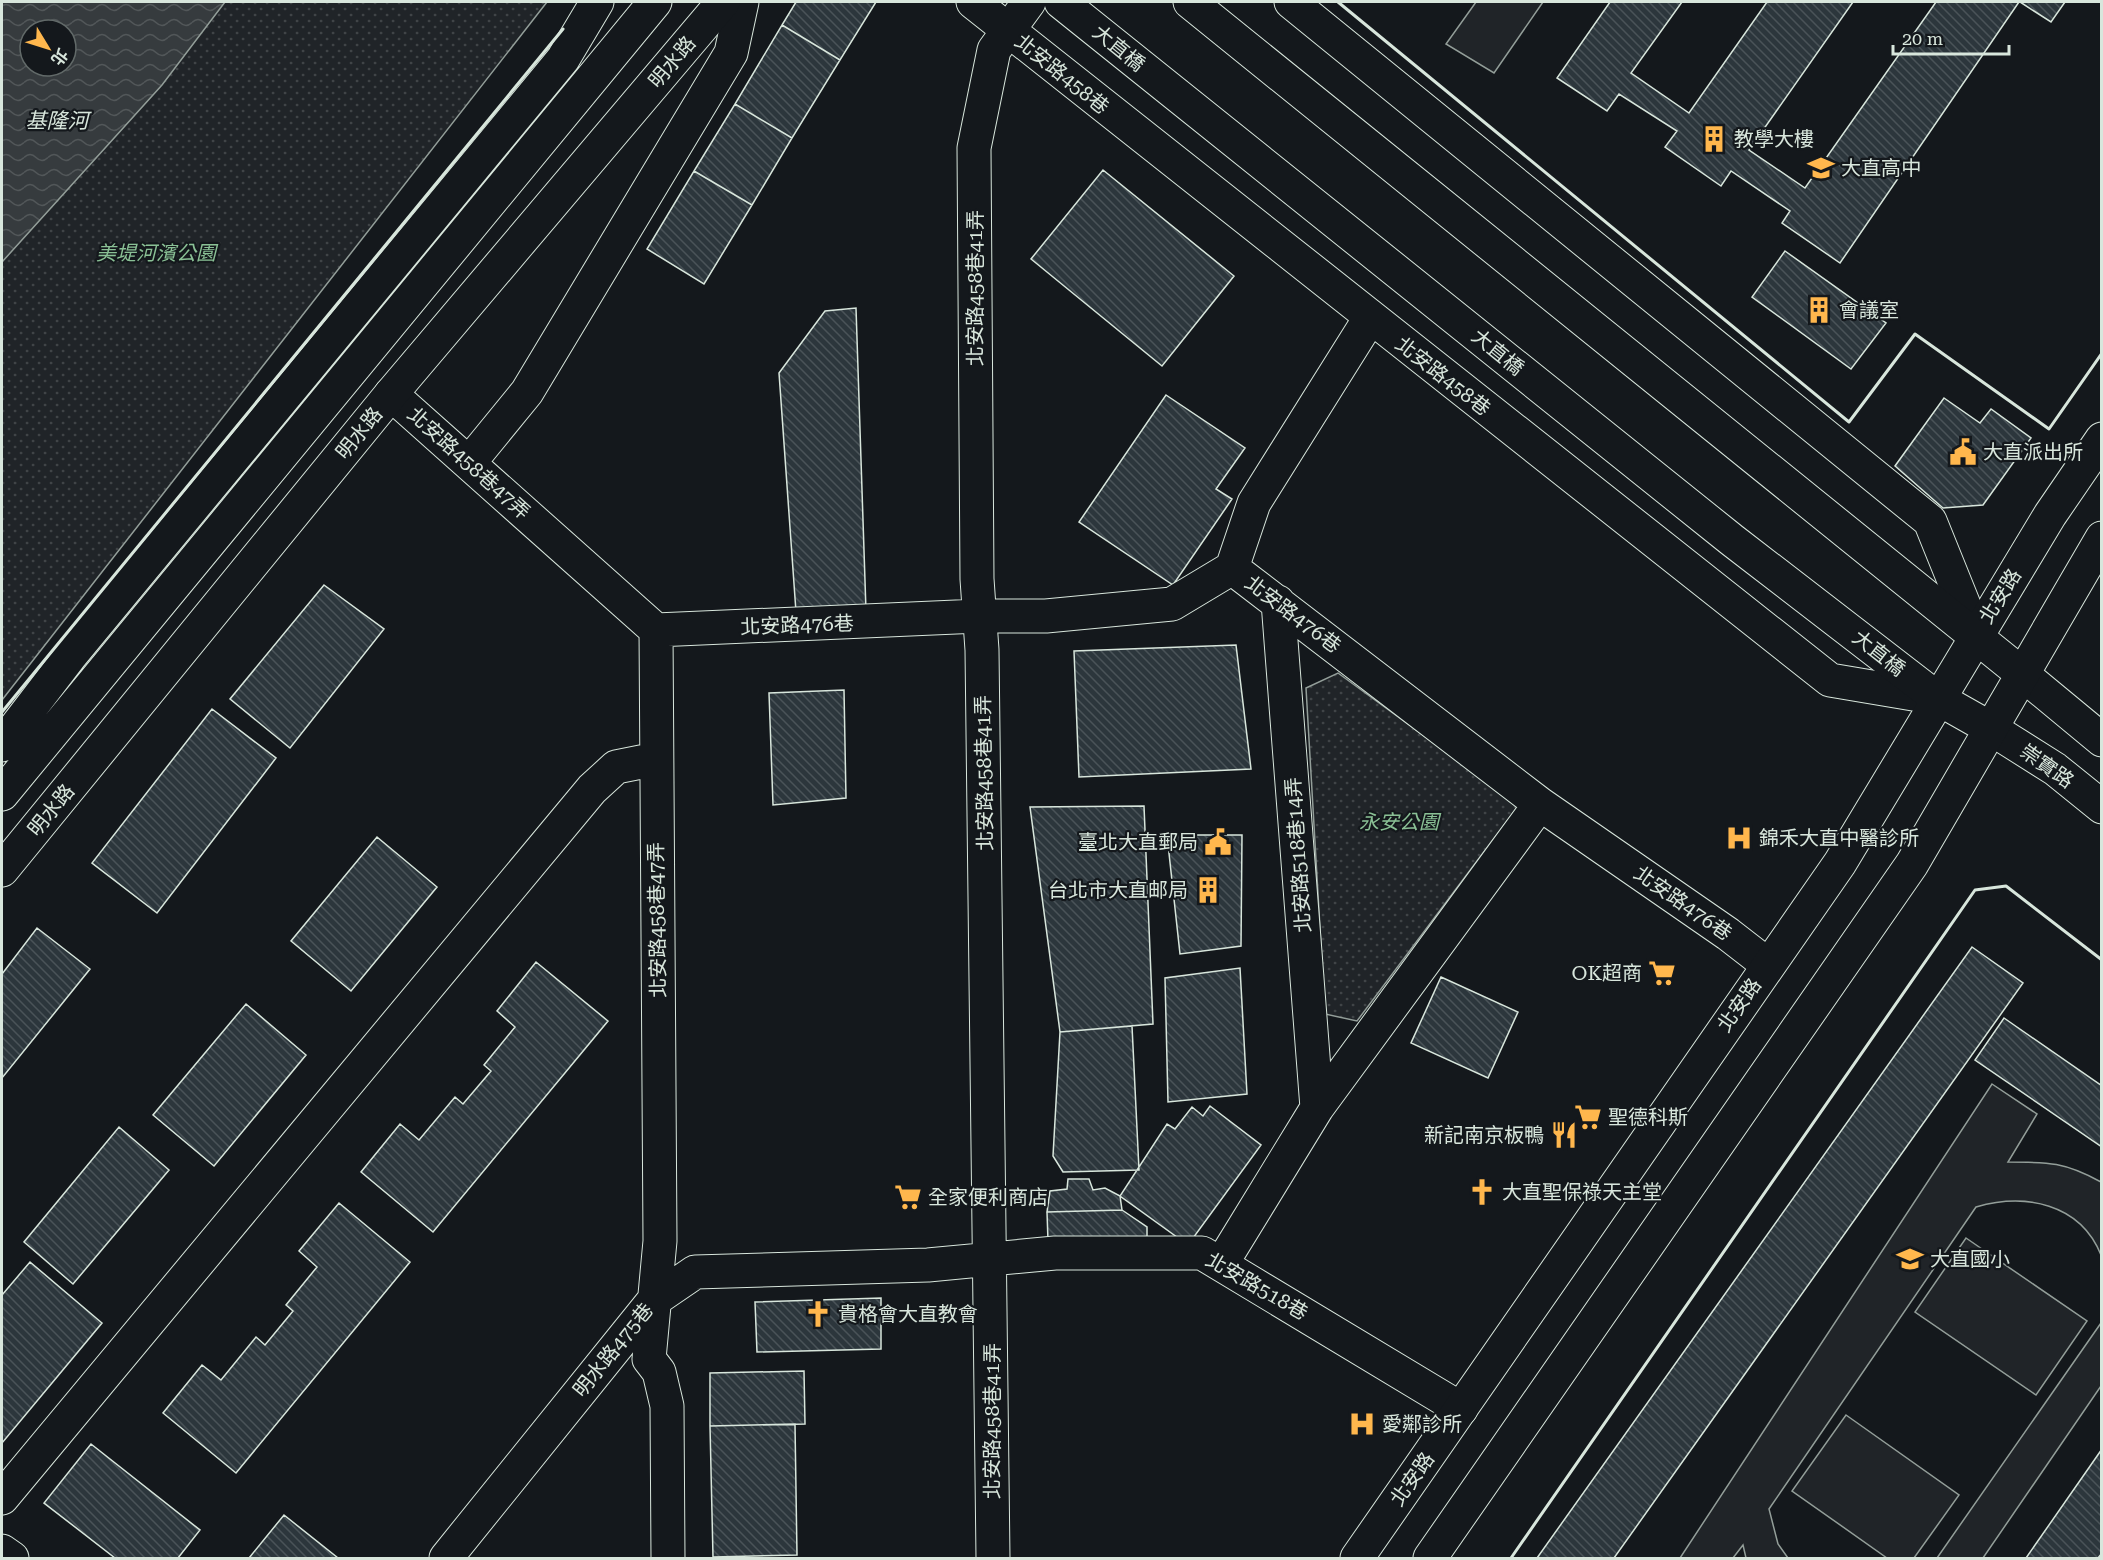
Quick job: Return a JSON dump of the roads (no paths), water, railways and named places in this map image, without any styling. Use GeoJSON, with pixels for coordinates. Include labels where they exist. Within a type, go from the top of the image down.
{"type":"FeatureCollection","features":[{"type":"Feature","properties":{"kind":"street"},"geometry":{"type":"LineString","coordinates":[[2,745],[71,655],[563,59],[597,2]]}},
{"type":"Feature","properties":{"kind":"street"},"geometry":{"type":"LineString","coordinates":[[2,794],[655,2]]}},
{"type":"Feature","properties":{"kind":"street","name":"明水路"},"geometry":{"type":"LineString","coordinates":[[2,870],[391,394],[723,2]]}},
{"type":"Feature","properties":{"kind":"street"},"geometry":{"type":"LineString","coordinates":[[469,463],[527,392],[731,53],[742,2]]}},
{"type":"Feature","properties":{"kind":"street","name":"北安路458巷"},"geometry":{"type":"LineString","coordinates":[[973,2],[1830,680],[1937,699]]}},
{"type":"Feature","properties":{"kind":"street","name":"北安路458巷41弄"},"geometry":{"type":"LineString","coordinates":[[993,1558],[992,1258],[982,650],[979,616],[974,148],[994,50],[1029,2]]}},
{"type":"Feature","properties":{"kind":"street","name":"大直橋"},"geometry":{"type":"LineString","coordinates":[[1061,2],[1732,540],[1937,699]]}},
{"type":"Feature","properties":{"kind":"street"},"geometry":{"type":"LineString","coordinates":[[1190,2],[1779,480],[1976,635],[2102,740]]}},
{"type":"Feature","properties":{"kind":"street"},"geometry":{"type":"LineString","coordinates":[[1291,2],[1930,521],[1976,635]]}},
{"type":"Feature","properties":{"kind":"street"},"geometry":{"type":"LineString","coordinates":[[1232,568],[1254,503],[1370,318]]}},
{"type":"Feature","properties":{"kind":"street","name":"北安路458巷47弄"},"geometry":{"type":"LineString","coordinates":[[391,394],[656,630],[660,1242],[649,1359],[659,1372],[667,1406],[668,1558]]}},
{"type":"Feature","properties":{"kind":"street","name":"北安路"},"geometry":{"type":"LineString","coordinates":[[1357,1558],[1840,862],[2050,515],[2102,439]]}},
{"type":"Feature","properties":{"kind":"street"},"geometry":{"type":"LineString","coordinates":[[1430,1558],[1912,864],[2021,673],[2102,538]]}},
{"type":"Feature","properties":{"kind":"street","name":"北安路476巷"},"geometry":{"type":"LineString","coordinates":[[656,630],[979,616],[1046,616],[1172,604],[1232,568],[1540,804],[1728,934],[1768,965]]}},
{"type":"Feature","properties":{"kind":"street","name":"北安路518巷14弄"},"geometry":{"type":"LineString","coordinates":[[1278,602],[1317,1108]]}},
{"type":"Feature","properties":{"kind":"street","name":"崇實路"},"geometry":{"type":"LineString","coordinates":[[1937,699],[2055,769],[2102,807]]}},
{"type":"Feature","properties":{"kind":"street"},"geometry":{"type":"LineString","coordinates":[[2,1498],[592,789],[616,767],[656,759]]}},
{"type":"Feature","properties":{"kind":"street"},"geometry":{"type":"LineString","coordinates":[[1222,1263],[1317,1108],[1540,804]]}},
{"type":"Feature","properties":{"kind":"street","name":"北安路518巷"},"geometry":{"type":"LineString","coordinates":[[992,1258],[1055,1253],[1202,1253],[1461,1409]]}},
{"type":"Feature","properties":{"kind":"street","name":"明水路475巷"},"geometry":{"type":"LineString","coordinates":[[446,1558],[654,1300],[696,1272],[928,1265],[992,1258]]}},
{"type":"Feature","properties":{"kind":"street"},"geometry":{"type":"LineString","coordinates":[[2,1551],[12,1558]]}},
{"type":"Feature","properties":{"kind":"water","name":"基隆河"},"geometry":{"type":"Polygon","coordinates":[[[2,2],[225,2],[162,85],[2,262],[2,2]]]}},
{"type":"Feature","properties":{"kind":"place","name":"教學大樓"},"geometry":{"type":"Point","coordinates":[1714,139]}},
{"type":"Feature","properties":{"kind":"place","name":"大直高中"},"geometry":{"type":"Point","coordinates":[1821,168]}},
{"type":"Feature","properties":{"kind":"place","name":"會議室"},"geometry":{"type":"Point","coordinates":[1819,310]}},
{"type":"Feature","properties":{"kind":"place","name":"大直派出所"},"geometry":{"type":"Point","coordinates":[1963,452]}},
{"type":"Feature","properties":{"kind":"place","name":"錦禾大直中醫診所"},"geometry":{"type":"Point","coordinates":[1739,838]}},
{"type":"Feature","properties":{"kind":"place","name":"臺北大直郵局"},"geometry":{"type":"Point","coordinates":[1218,842]}},
{"type":"Feature","properties":{"kind":"place","name":"台北市大直邮局"},"geometry":{"type":"Point","coordinates":[1208,890]}},
{"type":"Feature","properties":{"kind":"place","name":"OK超商"},"geometry":{"type":"Point","coordinates":[1662,973]}},
{"type":"Feature","properties":{"kind":"place","name":"聖德科斯"},"geometry":{"type":"Point","coordinates":[1588,1117]}},
{"type":"Feature","properties":{"kind":"place","name":"新記南京板鴨"},"geometry":{"type":"Point","coordinates":[1564,1135]}},
{"type":"Feature","properties":{"kind":"place","name":"大直聖保祿天主堂"},"geometry":{"type":"Point","coordinates":[1482,1192]}},
{"type":"Feature","properties":{"kind":"place","name":"全家便利商店"},"geometry":{"type":"Point","coordinates":[908,1197]}},
{"type":"Feature","properties":{"kind":"place","name":"大直國小"},"geometry":{"type":"Point","coordinates":[1910,1259]}},
{"type":"Feature","properties":{"kind":"place","name":"貴格會大直教會"},"geometry":{"type":"Point","coordinates":[818,1314]}},
{"type":"Feature","properties":{"kind":"place","name":"愛鄰診所"},"geometry":{"type":"Point","coordinates":[1362,1424]}},
{"type":"Feature","properties":{"kind":"park label","name":"美堤河濱公園"},"geometry":{"type":"Point","coordinates":[156,253]}},
{"type":"Feature","properties":{"kind":"park label","name":"永安公園"},"geometry":{"type":"Point","coordinates":[1399,822]}}]}
